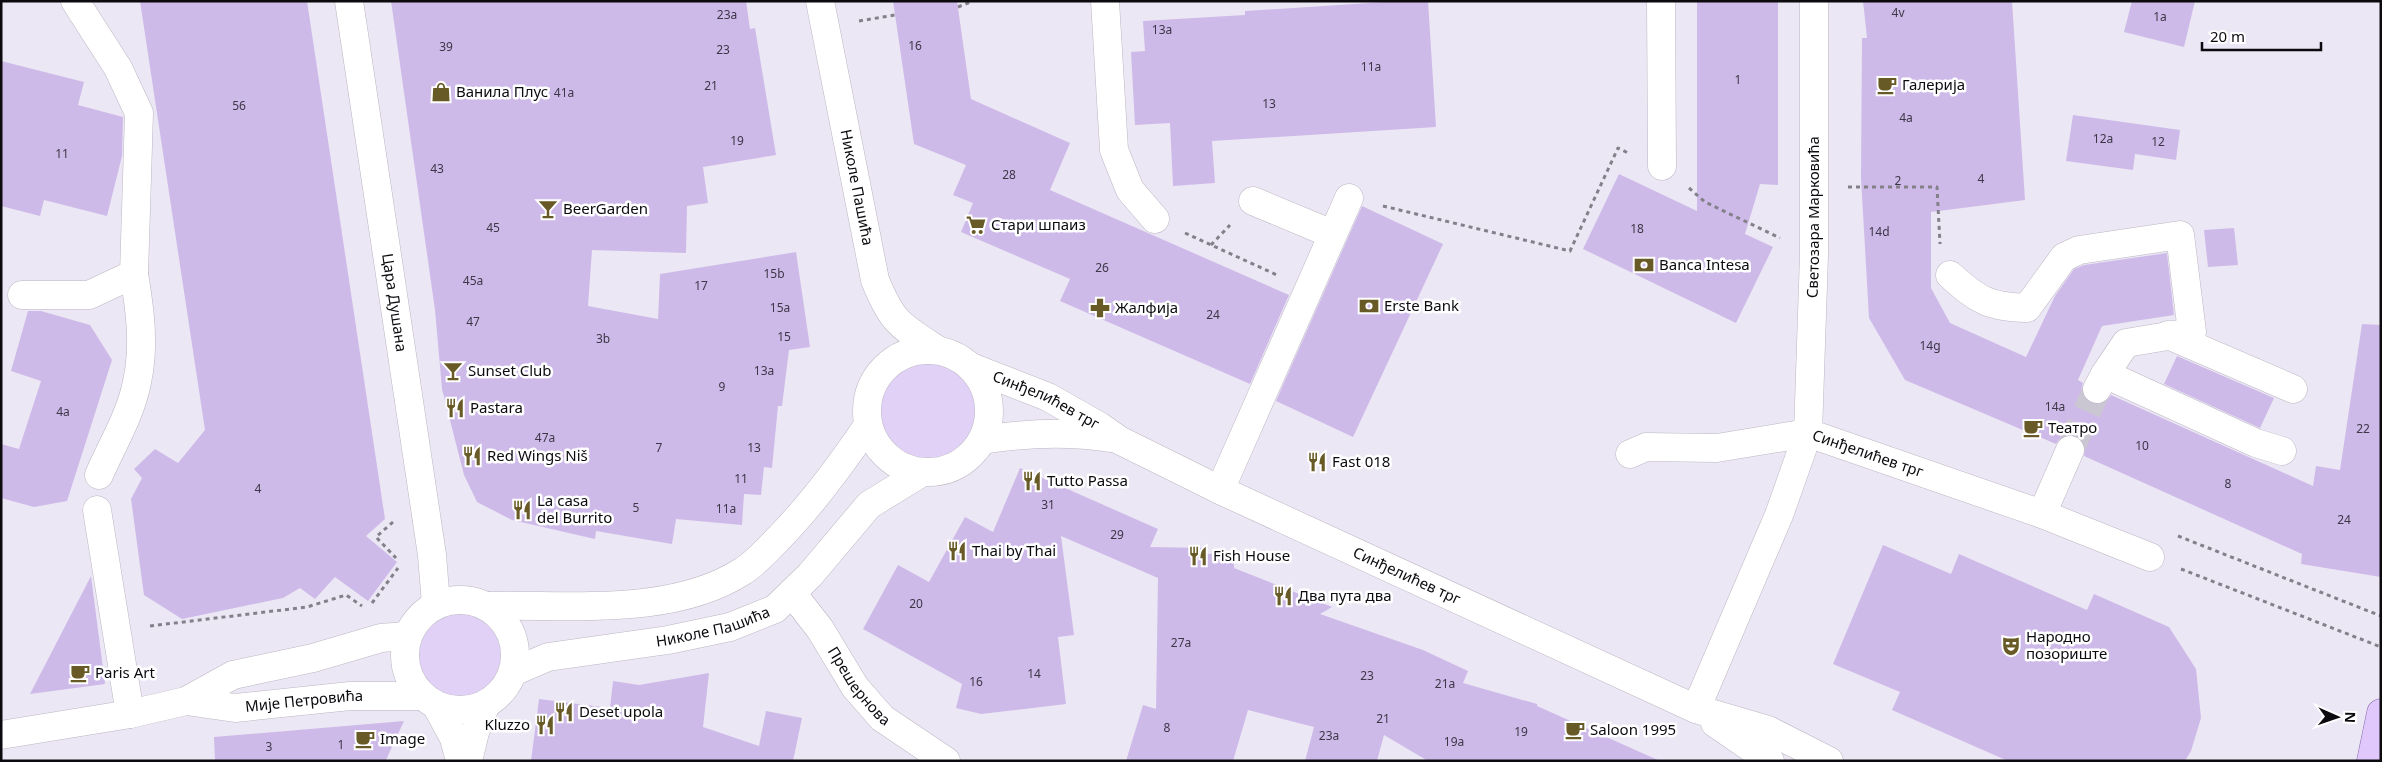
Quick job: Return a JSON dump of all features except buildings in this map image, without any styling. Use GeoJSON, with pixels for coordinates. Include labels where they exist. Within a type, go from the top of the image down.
{"type":"FeatureCollection","features":[{"type":"Feature","properties":{"kind":"main road"},"geometry":{"type":"LineString","coordinates":[[2370,761],[2381,713]]}},
{"type":"Feature","properties":{"kind":"street"},"geometry":{"type":"LineString","coordinates":[[75,1],[118,68],[139,113],[134,274],[142,322],[137,382],[121,426],[99,475]]}},
{"type":"Feature","properties":{"kind":"street","name":"Цара Душана"},"geometry":{"type":"LineString","coordinates":[[349,1],[432,555],[436,604]]}},
{"type":"Feature","properties":{"kind":"street","name":"Николе Пашића"},"geometry":{"type":"LineString","coordinates":[[512,672],[548,657],[668,640],[730,627],[775,608],[810,575],[869,505],[921,473],[949,469],[966,460],[982,440],[990,417],[989,400],[984,385],[972,368],[954,355],[936,349],[899,325],[887,307],[875,280],[820,1]]}},
{"type":"Feature","properties":{"kind":"street"},"geometry":{"type":"LineString","coordinates":[[1105,1],[1114,150],[1130,190],[1155,219]]}},
{"type":"Feature","properties":{"kind":"street"},"geometry":{"type":"LineString","coordinates":[[1661,1],[1662,166]]}},
{"type":"Feature","properties":{"kind":"street","name":"Светозара Марковића"},"geometry":{"type":"LineString","coordinates":[[1808,433],[1814,255],[1814,1]]}},
{"type":"Feature","properties":{"kind":"street"},"geometry":{"type":"LineString","coordinates":[[1220,490],[1307,289],[1349,198]]}},
{"type":"Feature","properties":{"kind":"street"},"geometry":{"type":"LineString","coordinates":[[1252,201],[1332,234]]}},
{"type":"Feature","properties":{"kind":"street"},"geometry":{"type":"LineString","coordinates":[[1950,275],[1975,298],[2001,308],[2027,308],[2064,258],[2079,250],[2180,235],[2192,332],[2126,343],[2101,382],[2256,443],[2282,451]]}},
{"type":"Feature","properties":{"kind":"street"},"geometry":{"type":"LineString","coordinates":[[22,295],[89,294],[134,274]]}},
{"type":"Feature","properties":{"kind":"street"},"geometry":{"type":"LineString","coordinates":[[2168,335],[2293,389]]}},
{"type":"Feature","properties":{"kind":"street","name":"Николе Пашића"},"geometry":{"type":"LineString","coordinates":[[921,473],[899,466],[885,455],[874,441],[868,425],[867,404],[872,385],[884,368],[907,352],[936,349]]}},
{"type":"Feature","properties":{"kind":"street","name":"Синђелићев трг"},"geometry":{"type":"LineString","coordinates":[[972,368],[1048,397],[1119,440],[1220,490],[1696,710],[1768,730],[1829,761]]}},
{"type":"Feature","properties":{"kind":"street"},"geometry":{"type":"LineString","coordinates":[[487,606],[598,606],[651,601],[694,593],[719,584],[744,571],[802,516],[868,425]]}},
{"type":"Feature","properties":{"kind":"street","name":"Синђелићев трг"},"geometry":{"type":"LineString","coordinates":[[982,440],[1030,433],[1057,432],[1119,440]]}},
{"type":"Feature","properties":{"kind":"street"},"geometry":{"type":"LineString","coordinates":[[1630,454],[1646,447],[1717,448],[1808,433]]}},
{"type":"Feature","properties":{"kind":"street","name":"Синђелићев трг"},"geometry":{"type":"LineString","coordinates":[[1696,710],[1779,515],[1808,433],[2042,514],[2150,557]]}},
{"type":"Feature","properties":{"kind":"street"},"geometry":{"type":"LineString","coordinates":[[2042,514],[2070,450]]}},
{"type":"Feature","properties":{"kind":"street"},"geometry":{"type":"LineString","coordinates":[[97,510],[130,714]]}},
{"type":"Feature","properties":{"kind":"street","name":"Прешернова"},"geometry":{"type":"LineString","coordinates":[[792,593],[820,629],[855,687],[882,718],[946,761]]}},
{"type":"Feature","properties":{"kind":"street"},"geometry":{"type":"LineString","coordinates":[[429,701],[452,710],[469,710],[486,704],[506,686],[516,657],[508,627],[499,615],[487,606],[473,600],[454,599],[436,604],[424,612],[406,636],[405,667],[411,683],[429,701],[454,738],[460,761]]}},
{"type":"Feature","properties":{"kind":"street","name":"Мије Петровића"},"geometry":{"type":"LineString","coordinates":[[1,735],[130,714],[186,701],[233,675],[313,658],[381,638],[406,636]]}},
{"type":"Feature","properties":{"kind":"street","name":"Мије Петровића"},"geometry":{"type":"LineString","coordinates":[[186,701],[235,708],[350,696],[429,701]]}},
{"type":"Feature","properties":{"kind":"street"},"geometry":{"type":"LineString","coordinates":[[468,761],[475,732],[486,704]]}},
{"type":"Feature","properties":{"kind":"street","name":"Синђелићев трг"},"geometry":{"type":"LineString","coordinates":[[1696,710],[1770,761]]}},
{"type":"Feature","properties":{"kind":"path"},"geometry":{"type":"LineString","coordinates":[[958,7],[973,1]]}},
{"type":"Feature","properties":{"kind":"path"},"geometry":{"type":"LineString","coordinates":[[852,22],[895,15]]}},
{"type":"Feature","properties":{"kind":"path"},"geometry":{"type":"LineString","coordinates":[[1349,198],[1570,251],[1618,148],[1662,166],[1705,202],[1782,239]]}},
{"type":"Feature","properties":{"kind":"path"},"geometry":{"type":"LineString","coordinates":[[1842,186],[1937,187],[1938,236],[1950,275]]}},
{"type":"Feature","properties":{"kind":"path"},"geometry":{"type":"LineString","coordinates":[[1155,219],[1307,289]]}},
{"type":"Feature","properties":{"kind":"path"},"geometry":{"type":"LineString","coordinates":[[116,630],[307,607],[346,594],[368,609],[402,564],[376,537],[399,516]]}},
{"type":"Feature","properties":{"kind":"path"},"geometry":{"type":"LineString","coordinates":[[2171,533],[2381,616]]}},
{"type":"Feature","properties":{"kind":"path"},"geometry":{"type":"LineString","coordinates":[[2150,557],[2381,647]]}},
{"type":"Feature","properties":{"kind":"shaded area"},"geometry":{"type":"Polygon","coordinates":[[[928,361],[938,362],[956,369],[970,383],[977,401],[977,421],[970,439],[956,453],[938,460],[928,461],[918,460],[900,453],[886,439],[879,421],[878,411],[879,401],[886,383],[900,369],[918,362],[928,361]]]}},
{"type":"Feature","properties":{"kind":"shaded area"},"geometry":{"type":"Polygon","coordinates":[[[459,613],[475,616],[489,625],[498,639],[501,655],[498,671],[489,685],[475,694],[459,697],[443,694],[429,685],[420,671],[417,655],[420,639],[429,625],[443,616],[459,613]]]}},
{"type":"Feature","properties":{"kind":"tunnel"},"geometry":{"type":"LineString","coordinates":[[2070,450],[2097,389]]}},
{"type":"Feature","properties":{"kind":"place","name":"Галерија"},"geometry":{"type":"Point","coordinates":[1887,85]}},
{"type":"Feature","properties":{"kind":"place","name":"Ванила Плус"},"geometry":{"type":"Point","coordinates":[441,92]}},
{"type":"Feature","properties":{"kind":"place","name":"BeerGarden"},"geometry":{"type":"Point","coordinates":[548,209]}},
{"type":"Feature","properties":{"kind":"place","name":"Стари шпаиз"},"geometry":{"type":"Point","coordinates":[976,225]}},
{"type":"Feature","properties":{"kind":"place","name":"Banca Intesa"},"geometry":{"type":"Point","coordinates":[1644,265]}},
{"type":"Feature","properties":{"kind":"place","name":"Erste Bank"},"geometry":{"type":"Point","coordinates":[1369,306]}},
{"type":"Feature","properties":{"kind":"place","name":"Жалфија"},"geometry":{"type":"Point","coordinates":[1100,308]}},
{"type":"Feature","properties":{"kind":"place","name":"Sunset Club"},"geometry":{"type":"Point","coordinates":[453,371]}},
{"type":"Feature","properties":{"kind":"place","name":"Pastara"},"geometry":{"type":"Point","coordinates":[455,408]}},
{"type":"Feature","properties":{"kind":"place","name":"Театро"},"geometry":{"type":"Point","coordinates":[2033,428]}},
{"type":"Feature","properties":{"kind":"place","name":"Red Wings Niš"},"geometry":{"type":"Point","coordinates":[472,456]}},
{"type":"Feature","properties":{"kind":"place","name":"Fast 018"},"geometry":{"type":"Point","coordinates":[1317,462]}},
{"type":"Feature","properties":{"kind":"place","name":"Tutto Passa"},"geometry":{"type":"Point","coordinates":[1032,481]}},
{"type":"Feature","properties":{"kind":"place","name":"La casa del Burrito"},"geometry":{"type":"Point","coordinates":[522,510]}},
{"type":"Feature","properties":{"kind":"place","name":"Thai by Thai"},"geometry":{"type":"Point","coordinates":[957,551]}},
{"type":"Feature","properties":{"kind":"place","name":"Fish House"},"geometry":{"type":"Point","coordinates":[1198,556]}},
{"type":"Feature","properties":{"kind":"place","name":"Два пута два"},"geometry":{"type":"Point","coordinates":[1283,596]}},
{"type":"Feature","properties":{"kind":"place","name":"Народно позориште"},"geometry":{"type":"Point","coordinates":[2011,646]}},
{"type":"Feature","properties":{"kind":"place","name":"Paris Art"},"geometry":{"type":"Point","coordinates":[80,673]}},
{"type":"Feature","properties":{"kind":"place","name":"Deset upola"},"geometry":{"type":"Point","coordinates":[564,712]}},
{"type":"Feature","properties":{"kind":"place","name":"Kluzzo"},"geometry":{"type":"Point","coordinates":[545,725]}},
{"type":"Feature","properties":{"kind":"place","name":"Saloon 1995"},"geometry":{"type":"Point","coordinates":[1575,730]}},
{"type":"Feature","properties":{"kind":"place","name":"Image"},"geometry":{"type":"Point","coordinates":[365,739]}}]}
